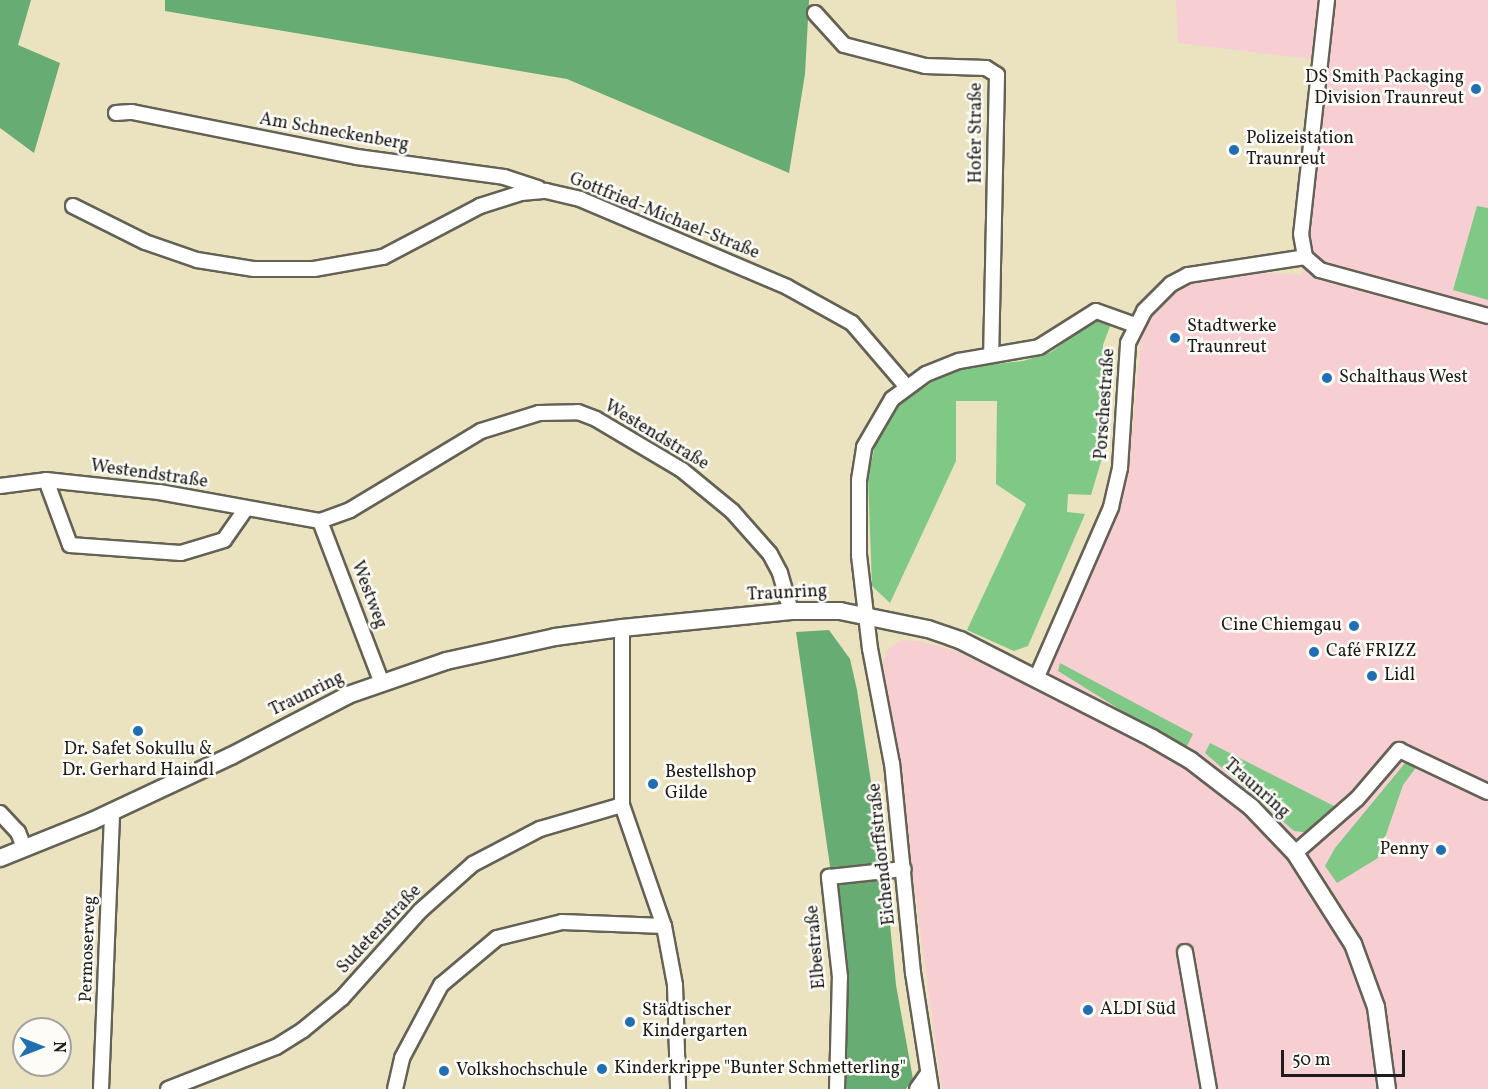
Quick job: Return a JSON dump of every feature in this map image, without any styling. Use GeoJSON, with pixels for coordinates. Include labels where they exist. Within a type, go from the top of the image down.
{"type":"FeatureCollection","features":[{"type":"Feature","properties":{"kind":"street"},"geometry":{"type":"LineString","coordinates":[[1328,0],[1301,234],[1305,257],[1320,270],[1488,316]]}},
{"type":"Feature","properties":{"kind":"street","name":"Hofer Straße"},"geometry":{"type":"LineString","coordinates":[[815,13],[844,45],[925,66],[986,68],[996,75],[991,356]]}},
{"type":"Feature","properties":{"kind":"street","name":"Am Schneckenberg"},"geometry":{"type":"LineString","coordinates":[[117,113],[132,112],[357,157],[504,177],[546,191]]}},
{"type":"Feature","properties":{"kind":"street","name":"Gottfried-Michael-Straße"},"geometry":{"type":"LineString","coordinates":[[73,206],[146,242],[197,260],[254,269],[314,269],[383,257],[480,206],[521,193],[546,191],[580,199],[796,292],[852,323],[906,386]]}},
{"type":"Feature","properties":{"kind":"street","name":"Porschestraße"},"geometry":{"type":"LineString","coordinates":[[1036,679],[1111,507],[1120,468],[1125,362],[1136,325],[1156,296],[1188,275],[1305,257]]}},
{"type":"Feature","properties":{"kind":"street"},"geometry":{"type":"LineString","coordinates":[[866,615],[858,523],[864,447],[892,399],[906,386],[960,361],[1039,347],[1096,311],[1136,325]]}},
{"type":"Feature","properties":{"kind":"street","name":"Westendstraße"},"geometry":{"type":"LineString","coordinates":[[0,486],[46,480],[159,492],[320,521],[350,510],[489,427],[539,413],[578,412],[596,419],[682,470],[732,511],[770,554],[780,573],[791,611]]}},
{"type":"Feature","properties":{"kind":"street"},"geometry":{"type":"LineString","coordinates":[[46,480],[70,545],[181,553],[224,540],[246,508]]}},
{"type":"Feature","properties":{"kind":"street","name":"Westweg"},"geometry":{"type":"LineString","coordinates":[[320,521],[382,683]]}},
{"type":"Feature","properties":{"kind":"street","name":"Traunring"},"geometry":{"type":"LineString","coordinates":[[0,858],[112,811],[348,695],[447,661],[622,628],[791,611],[840,611],[866,615],[928,629],[960,640],[1190,760],[1251,807],[1295,853],[1334,909],[1366,974],[1381,1033],[1387,1089]]}},
{"type":"Feature","properties":{"kind":"street","name":"Eichendorffstraße"},"geometry":{"type":"LineString","coordinates":[[866,615],[892,764],[913,974],[931,1089]]}},
{"type":"Feature","properties":{"kind":"street"},"geometry":{"type":"LineString","coordinates":[[622,628],[622,806],[664,926],[675,985],[678,1089]]}},
{"type":"Feature","properties":{"kind":"street"},"geometry":{"type":"LineString","coordinates":[[1295,853],[1357,799],[1399,750],[1488,792]]}},
{"type":"Feature","properties":{"kind":"street","name":"Sudetenstraße"},"geometry":{"type":"LineString","coordinates":[[168,1089],[276,1047],[303,1030],[342,998],[420,911],[473,864],[540,829],[622,806]]}},
{"type":"Feature","properties":{"kind":"street","name":"Permoserweg"},"geometry":{"type":"LineString","coordinates":[[101,1089],[112,811]]}},
{"type":"Feature","properties":{"kind":"street"},"geometry":{"type":"LineString","coordinates":[[0,813],[18,832],[24,848]]}},
{"type":"Feature","properties":{"kind":"street","name":"Elbestraße"},"geometry":{"type":"LineString","coordinates":[[837,1089],[840,977],[829,877],[904,869]]}},
{"type":"Feature","properties":{"kind":"street"},"geometry":{"type":"LineString","coordinates":[[395,1089],[402,1058],[441,985],[497,938],[562,922],[664,926]]}},
{"type":"Feature","properties":{"kind":"street"},"geometry":{"type":"LineString","coordinates":[[1185,952],[1209,1089]]}},
{"type":"Feature","properties":{"kind":"street"},"geometry":{"type":"LineString","coordinates":[[917,1089],[928,1072]]}},
{"type":"Feature","properties":{"kind":"shaded area"},"geometry":{"type":"Polygon","coordinates":[[[1176,0],[1488,0],[1488,1089],[942,1089],[883,661],[889,648],[902,640],[919,641],[956,651],[1036,689],[1111,529],[1129,464],[1141,340],[1148,321],[1187,280],[1221,270],[1301,275],[1318,60],[1178,43],[1176,0]]]}},
{"type":"Feature","properties":{"kind":"green space"},"geometry":{"type":"Polygon","coordinates":[[[0,0],[31,0],[18,45],[60,63],[34,153],[0,128],[0,0]]]}},
{"type":"Feature","properties":{"kind":"green space"},"geometry":{"type":"Polygon","coordinates":[[[165,0],[809,0],[805,74],[789,173],[567,79],[165,11],[165,0]]]}},
{"type":"Feature","properties":{"kind":"green space"},"geometry":{"type":"Polygon","coordinates":[[[1477,206],[1488,208],[1488,300],[1453,290],[1477,206]]]}},
{"type":"Feature","properties":{"kind":"green space"},"geometry":{"type":"Polygon","coordinates":[[[1095,320],[1112,321],[1103,345],[1102,458],[1091,495],[1068,494],[1067,512],[1085,514],[1028,646],[1014,651],[967,630],[1026,504],[996,484],[997,401],[956,401],[956,461],[890,603],[872,586],[868,477],[876,441],[899,404],[952,369],[1023,361],[1051,352],[1095,320]]]}},
{"type":"Feature","properties":{"kind":"green space"},"geometry":{"type":"Polygon","coordinates":[[[829,630],[850,659],[857,690],[884,867],[831,873],[796,632],[829,630]]]}},
{"type":"Feature","properties":{"kind":"green space"},"geometry":{"type":"Polygon","coordinates":[[[1060,663],[1193,734],[1187,746],[1153,730],[1058,671],[1060,663]]]}},
{"type":"Feature","properties":{"kind":"green space"},"geometry":{"type":"Polygon","coordinates":[[[1210,743],[1338,808],[1311,833],[1294,831],[1205,753],[1210,743]]]}},
{"type":"Feature","properties":{"kind":"green space"},"geometry":{"type":"Polygon","coordinates":[[[1410,757],[1420,762],[1403,785],[1378,858],[1337,883],[1325,866],[1335,848],[1410,757]]]}},
{"type":"Feature","properties":{"kind":"green space"},"geometry":{"type":"Polygon","coordinates":[[[885,874],[896,985],[913,1079],[906,1089],[840,1089],[832,880],[885,874]]]}},
{"type":"Feature","properties":{"kind":"place","name":"DS Smith Packaging Division Traunreut"},"geometry":{"type":"Point","coordinates":[1476,89]}},
{"type":"Feature","properties":{"kind":"place","name":"Polizeistation Traunreut"},"geometry":{"type":"Point","coordinates":[1234,150]}},
{"type":"Feature","properties":{"kind":"place","name":"Stadtwerke Traunreut"},"geometry":{"type":"Point","coordinates":[1175,338]}},
{"type":"Feature","properties":{"kind":"place","name":"Schalthaus West"},"geometry":{"type":"Point","coordinates":[1327,378]}},
{"type":"Feature","properties":{"kind":"place","name":"Cine Chiemgau"},"geometry":{"type":"Point","coordinates":[1354,626]}},
{"type":"Feature","properties":{"kind":"place","name":"Café FRIZZ"},"geometry":{"type":"Point","coordinates":[1314,652]}},
{"type":"Feature","properties":{"kind":"place","name":"Lidl"},"geometry":{"type":"Point","coordinates":[1372,676]}},
{"type":"Feature","properties":{"kind":"place","name":"Dr. Safet Sokullu & Dr. Gerhard Haindl"},"geometry":{"type":"Point","coordinates":[138,731]}},
{"type":"Feature","properties":{"kind":"place","name":"Bestellshop Gilde"},"geometry":{"type":"Point","coordinates":[653,784]}},
{"type":"Feature","properties":{"kind":"place","name":"Penny"},"geometry":{"type":"Point","coordinates":[1441,850]}},
{"type":"Feature","properties":{"kind":"place","name":"ALDI Süd"},"geometry":{"type":"Point","coordinates":[1088,1010]}},
{"type":"Feature","properties":{"kind":"place","name":"Städtischer Kindergarten"},"geometry":{"type":"Point","coordinates":[630,1022]}},
{"type":"Feature","properties":{"kind":"place","name":"Kinderkrippe \"Bunter Schmetterling\""},"geometry":{"type":"Point","coordinates":[602,1069]}},
{"type":"Feature","properties":{"kind":"place","name":"Volkshochschule"},"geometry":{"type":"Point","coordinates":[444,1071]}}]}
